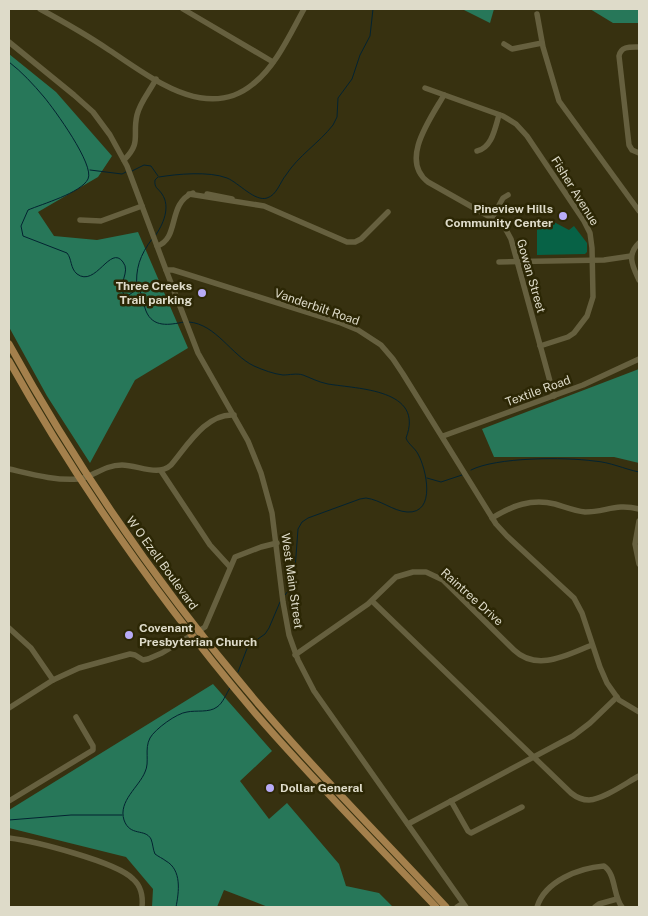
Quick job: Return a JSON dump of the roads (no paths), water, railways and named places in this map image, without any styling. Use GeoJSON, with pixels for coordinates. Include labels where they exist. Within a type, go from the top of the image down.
{"type":"FeatureCollection","features":[{"type":"Feature","properties":{"kind":"main road","name":"W O Ezell Boulevard"},"geometry":{"type":"LineString","coordinates":[[9,344],[80,480],[148,578],[296,747],[381,849],[446,907]]}},
{"type":"Feature","properties":{"kind":"main road","name":"W O Ezell Boulevard"},"geometry":{"type":"LineString","coordinates":[[9,361],[195,633],[256,714],[290,752],[387,844],[436,907]]}},
{"type":"Feature","properties":{"kind":"main road"},"geometry":{"type":"LineString","coordinates":[[290,752],[296,747]]}},
{"type":"Feature","properties":{"kind":"main road"},"geometry":{"type":"LineString","coordinates":[[381,849],[387,844]]}},
{"type":"Feature","properties":{"kind":"street"},"geometry":{"type":"LineString","coordinates":[[40,9],[176,91],[189,96],[217,98],[235,94],[260,79],[273,62],[304,9]]}},
{"type":"Feature","properties":{"kind":"street"},"geometry":{"type":"LineString","coordinates":[[183,9],[273,62]]}},
{"type":"Feature","properties":{"kind":"street"},"geometry":{"type":"LineString","coordinates":[[537,14],[542,44],[559,101],[639,211]]}},
{"type":"Feature","properties":{"kind":"street"},"geometry":{"type":"LineString","coordinates":[[9,42],[83,102],[110,134],[124,160],[166,270]]}},
{"type":"Feature","properties":{"kind":"street"},"geometry":{"type":"LineString","coordinates":[[504,44],[512,49],[542,44]]}},
{"type":"Feature","properties":{"kind":"street"},"geometry":{"type":"LineString","coordinates":[[639,47],[624,48],[619,56],[629,145],[632,150],[639,154]]}},
{"type":"Feature","properties":{"kind":"street"},"geometry":{"type":"LineString","coordinates":[[124,160],[136,142],[136,122],[139,108],[156,79]]}},
{"type":"Feature","properties":{"kind":"street","name":"Fisher Avenue"},"geometry":{"type":"LineString","coordinates":[[425,88],[510,120],[522,130],[584,220],[592,240],[593,297],[587,316],[574,333],[568,337],[540,346]]}},
{"type":"Feature","properties":{"kind":"street","name":"Gowan Street"},"geometry":{"type":"LineString","coordinates":[[444,95],[417,146],[415,157],[418,172],[428,182],[502,224],[508,233],[554,396]]}},
{"type":"Feature","properties":{"kind":"street"},"geometry":{"type":"LineString","coordinates":[[477,151],[485,148],[489,143],[499,115]]}},
{"type":"Feature","properties":{"kind":"street"},"geometry":{"type":"LineString","coordinates":[[156,245],[166,239],[171,231],[179,203],[189,194],[271,208],[342,241],[350,242],[361,239],[388,212]]}},
{"type":"Feature","properties":{"kind":"street"},"geometry":{"type":"LineString","coordinates":[[492,218],[503,198],[508,195]]}},
{"type":"Feature","properties":{"kind":"street"},"geometry":{"type":"LineString","coordinates":[[80,220],[101,221],[142,206]]}},
{"type":"Feature","properties":{"kind":"street"},"geometry":{"type":"LineString","coordinates":[[639,243],[631,256],[632,265],[639,280]]}},
{"type":"Feature","properties":{"kind":"street"},"geometry":{"type":"LineString","coordinates":[[498,262],[615,259],[631,256]]}},
{"type":"Feature","properties":{"kind":"street","name":"West Main Street"},"geometry":{"type":"LineString","coordinates":[[166,270],[188,328],[208,372],[248,441],[262,474],[277,543],[283,602],[289,635],[296,655],[314,691],[458,896],[461,907]]}},
{"type":"Feature","properties":{"kind":"street","name":"Vanderbilt Road"},"geometry":{"type":"LineString","coordinates":[[166,270],[174,270],[341,323],[366,335],[381,345],[393,359],[443,436],[492,518],[507,536],[574,598],[582,613],[603,675],[616,697],[639,712]]}},
{"type":"Feature","properties":{"kind":"street","name":"Textile Road"},"geometry":{"type":"LineString","coordinates":[[443,436],[601,378],[639,360]]}},
{"type":"Feature","properties":{"kind":"street"},"geometry":{"type":"LineString","coordinates":[[9,469],[80,480],[106,467],[118,465],[131,465],[161,470],[169,467],[212,420],[223,415],[234,415]]}},
{"type":"Feature","properties":{"kind":"street"},"geometry":{"type":"LineString","coordinates":[[161,470],[210,545],[230,568]]}},
{"type":"Feature","properties":{"kind":"street"},"geometry":{"type":"LineString","coordinates":[[492,518],[516,505],[535,502],[548,502],[582,511],[594,511],[614,506],[639,509]]}},
{"type":"Feature","properties":{"kind":"street"},"geometry":{"type":"LineString","coordinates":[[639,521],[635,544],[639,564]]}},
{"type":"Feature","properties":{"kind":"street"},"geometry":{"type":"LineString","coordinates":[[9,708],[53,680],[79,668],[132,654],[143,660],[148,659],[205,628],[224,585],[232,560],[238,555],[277,543]]}},
{"type":"Feature","properties":{"kind":"street","name":"Raintree Drive"},"geometry":{"type":"LineString","coordinates":[[296,655],[372,601],[393,579],[413,572],[426,572],[443,580],[514,650],[526,659],[547,661],[592,645]]}},
{"type":"Feature","properties":{"kind":"street"},"geometry":{"type":"LineString","coordinates":[[372,601],[567,791],[583,800],[596,798],[639,776]]}},
{"type":"Feature","properties":{"kind":"street"},"geometry":{"type":"LineString","coordinates":[[9,628],[30,648],[53,680]]}},
{"type":"Feature","properties":{"kind":"street"},"geometry":{"type":"LineString","coordinates":[[408,824],[579,732],[616,697]]}},
{"type":"Feature","properties":{"kind":"street"},"geometry":{"type":"LineString","coordinates":[[9,801],[93,750],[93,746],[76,717]]}},
{"type":"Feature","properties":{"kind":"street"},"geometry":{"type":"LineString","coordinates":[[451,801],[471,833],[522,807]]}},
{"type":"Feature","properties":{"kind":"street"},"geometry":{"type":"LineString","coordinates":[[9,838],[73,853],[125,873],[137,884],[142,898],[142,907]]}},
{"type":"Feature","properties":{"kind":"street"},"geometry":{"type":"LineString","coordinates":[[537,907],[551,887],[571,874],[593,867],[604,866],[608,868],[617,899],[622,907]]}},
{"type":"Feature","properties":{"kind":"street"},"geometry":{"type":"LineString","coordinates":[[595,907],[617,899]]}},
{"type":"Feature","properties":{"kind":"waterway"},"geometry":{"type":"LineString","coordinates":[[159,177],[211,174],[232,180],[257,197],[267,198],[270,196],[276,191],[296,162],[333,125],[337,117],[338,98],[352,79],[360,55],[370,36],[373,9]]}},
{"type":"Feature","properties":{"kind":"waterway"},"geometry":{"type":"LineString","coordinates":[[9,62],[32,83],[56,113],[80,150],[89,172],[88,179],[78,189],[61,198],[28,210],[21,226],[23,236],[67,253],[75,272],[84,277],[90,276],[113,258],[118,258],[123,262],[126,270],[122,287],[124,295],[129,295],[137,289]]}},
{"type":"Feature","properties":{"kind":"waterway"},"geometry":{"type":"LineString","coordinates":[[132,171],[144,165],[151,166],[158,176]]}},
{"type":"Feature","properties":{"kind":"waterway"},"geometry":{"type":"LineString","coordinates":[[90,170],[122,174],[126,172]]}},
{"type":"Feature","properties":{"kind":"waterway"},"geometry":{"type":"LineString","coordinates":[[155,236],[161,227],[166,210],[165,199],[155,185],[155,180],[158,177]]}},
{"type":"Feature","properties":{"kind":"waterway"},"geometry":{"type":"LineString","coordinates":[[152,239],[139,262],[137,289],[139,289],[146,311],[157,323],[184,322]]}},
{"type":"Feature","properties":{"kind":"waterway"},"geometry":{"type":"LineString","coordinates":[[189,322],[207,328],[238,355],[261,369],[283,375],[301,374],[328,384],[371,390],[385,394],[398,401],[406,410],[409,422],[406,438],[418,454],[426,479],[426,498],[422,506],[416,511],[407,512],[366,498],[308,518],[302,522],[298,529],[294,583],[285,595]]}},
{"type":"Feature","properties":{"kind":"waterway"},"geometry":{"type":"LineString","coordinates":[[471,470],[513,460],[549,459],[600,462],[639,472]]}},
{"type":"Feature","properties":{"kind":"waterway"},"geometry":{"type":"LineString","coordinates":[[427,478],[441,482],[462,475]]}},
{"type":"Feature","properties":{"kind":"waterway"},"geometry":{"type":"LineString","coordinates":[[238,672],[248,646],[265,634],[280,602]]}},
{"type":"Feature","properties":{"kind":"waterway"},"geometry":{"type":"LineString","coordinates":[[176,907],[178,882],[175,870],[165,860],[155,854],[151,839],[148,836],[130,829],[124,820],[124,807],[126,800],[145,772],[148,742],[156,730],[183,713],[214,709],[223,701],[230,688]]}},
{"type":"Feature","properties":{"kind":"waterway"},"geometry":{"type":"LineString","coordinates":[[9,820],[71,815],[122,815]]}},
{"type":"Feature","properties":{"kind":"place","name":"Pineview Hills Community Center"},"geometry":{"type":"Point","coordinates":[563,216]}},
{"type":"Feature","properties":{"kind":"place","name":"Three Creeks Trail parking"},"geometry":{"type":"Point","coordinates":[202,293]}},
{"type":"Feature","properties":{"kind":"place","name":"Covenant Presbyterian Church"},"geometry":{"type":"Point","coordinates":[129,635]}},
{"type":"Feature","properties":{"kind":"place","name":"Dollar General"},"geometry":{"type":"Point","coordinates":[270,788]}}]}
